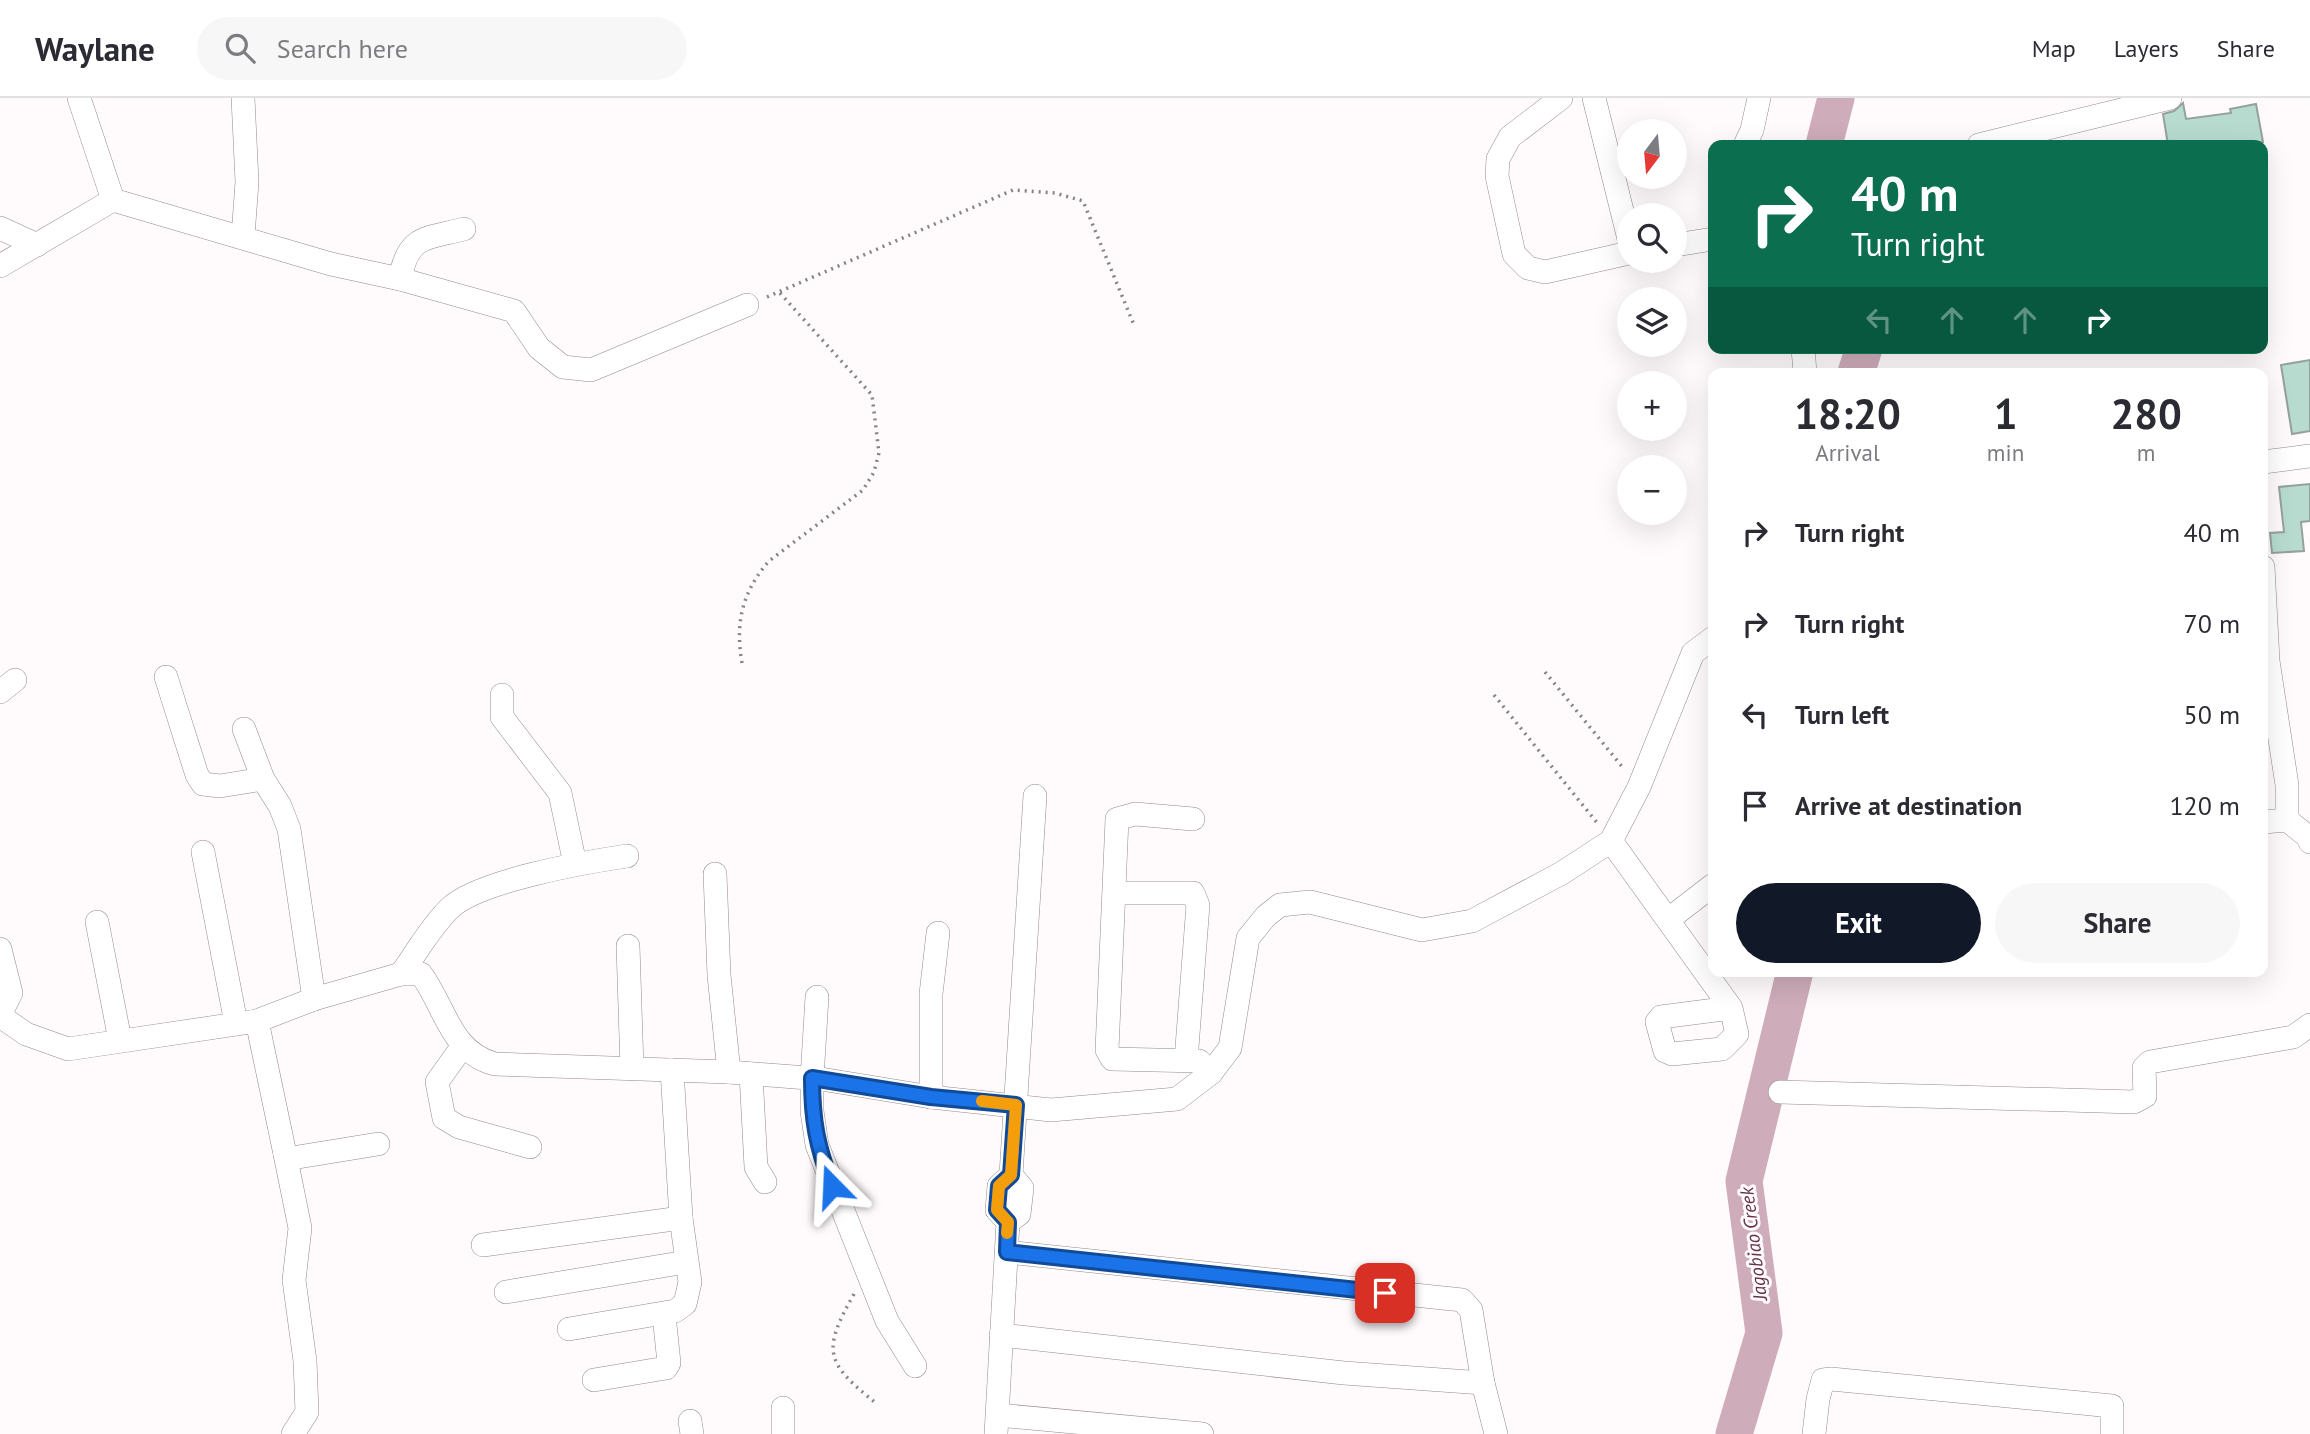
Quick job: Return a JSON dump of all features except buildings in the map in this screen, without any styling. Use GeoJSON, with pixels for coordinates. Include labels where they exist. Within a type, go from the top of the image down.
{"type":"FeatureCollection","features":[{"type":"Feature","properties":{"kind":"street"},"geometry":{"type":"LineString","coordinates":[[79,98],[113,200]]}},
{"type":"Feature","properties":{"kind":"street"},"geometry":{"type":"LineString","coordinates":[[243,98],[247,182],[243,236]]}},
{"type":"Feature","properties":{"kind":"street"},"geometry":{"type":"LineString","coordinates":[[1561,98],[1510,137],[1498,159],[1497,176],[1514,254],[1528,268],[1545,272],[1617,256]]}},
{"type":"Feature","properties":{"kind":"street"},"geometry":{"type":"LineString","coordinates":[[1594,98],[1620,203]]}},
{"type":"Feature","properties":{"kind":"street"},"geometry":{"type":"LineString","coordinates":[[1748,140],[1759,98]]}},
{"type":"Feature","properties":{"kind":"street"},"geometry":{"type":"LineString","coordinates":[[1999,140],[2170,98]]}},
{"type":"Feature","properties":{"kind":"street"},"geometry":{"type":"LineString","coordinates":[[0,266],[113,200],[331,264],[400,279],[514,311],[539,348],[563,367],[591,370],[747,305]]}},
{"type":"Feature","properties":{"kind":"street"},"geometry":{"type":"LineString","coordinates":[[0,228],[37,245]]}},
{"type":"Feature","properties":{"kind":"street"},"geometry":{"type":"LineString","coordinates":[[400,279],[404,257],[412,247],[427,239],[464,229]]}},
{"type":"Feature","properties":{"kind":"street"},"geometry":{"type":"LineString","coordinates":[[1687,243],[1708,240]]}},
{"type":"Feature","properties":{"kind":"street"},"geometry":{"type":"LineString","coordinates":[[2268,461],[2310,456]]}},
{"type":"Feature","properties":{"kind":"street"},"geometry":{"type":"LineString","coordinates":[[0,949],[11,993],[0,1015],[26,1034],[68,1049],[247,1022],[401,974],[421,974],[434,992],[462,1047],[477,1059],[495,1064],[812,1078],[931,1097],[1051,1110],[1177,1099],[1211,1073],[1230,1048],[1248,938],[1266,916],[1280,905],[1310,902],[1422,930],[1472,921],[1562,873],[1611,841],[1639,787],[1693,653],[1708,641]]}},
{"type":"Feature","properties":{"kind":"street"},"geometry":{"type":"LineString","coordinates":[[166,677],[197,775],[203,784],[220,786],[263,779]]}},
{"type":"Feature","properties":{"kind":"street"},"geometry":{"type":"LineString","coordinates":[[2268,678],[2287,785],[2287,820]]}},
{"type":"Feature","properties":{"kind":"street"},"geometry":{"type":"LineString","coordinates":[[502,695],[502,717],[560,793],[575,864]]}},
{"type":"Feature","properties":{"kind":"street"},"geometry":{"type":"LineString","coordinates":[[244,729],[263,779],[280,806],[289,829],[314,999]]}},
{"type":"Feature","properties":{"kind":"street"},"geometry":{"type":"LineString","coordinates":[[1035,796],[1011,1175],[999,1186],[997,1210],[1008,1222],[997,1424],[1202,1434]]}},
{"type":"Feature","properties":{"kind":"street"},"geometry":{"type":"LineString","coordinates":[[1193,819],[1135,814],[1117,819],[1116,893],[1107,1050],[1112,1059],[1199,1061],[1211,1073]]}},
{"type":"Feature","properties":{"kind":"street"},"geometry":{"type":"LineString","coordinates":[[2268,822],[2287,820],[2307,836],[2310,842]]}},
{"type":"Feature","properties":{"kind":"street"},"geometry":{"type":"LineString","coordinates":[[1611,841],[1708,975]]}},
{"type":"Feature","properties":{"kind":"street"},"geometry":{"type":"LineString","coordinates":[[203,852],[285,1154],[300,1228],[294,1280],[305,1361],[307,1412],[293,1434]]}},
{"type":"Feature","properties":{"kind":"street"},"geometry":{"type":"LineString","coordinates":[[401,974],[441,918],[458,902],[493,887],[575,864],[627,856]]}},
{"type":"Feature","properties":{"kind":"street"},"geometry":{"type":"LineString","coordinates":[[715,874],[719,975],[756,1167],[765,1182]]}},
{"type":"Feature","properties":{"kind":"street"},"geometry":{"type":"LineString","coordinates":[[1669,919],[1708,889]]}},
{"type":"Feature","properties":{"kind":"street"},"geometry":{"type":"LineString","coordinates":[[1116,893],[1193,893],[1198,905],[1186,1060]]}},
{"type":"Feature","properties":{"kind":"street"},"geometry":{"type":"LineString","coordinates":[[97,922],[120,1040]]}},
{"type":"Feature","properties":{"kind":"street"},"geometry":{"type":"LineString","coordinates":[[931,1097],[931,994],[938,933]]}},
{"type":"Feature","properties":{"kind":"street"},"geometry":{"type":"LineString","coordinates":[[628,946],[632,1068]]}},
{"type":"Feature","properties":{"kind":"street"},"geometry":{"type":"LineString","coordinates":[[1709,977],[1731,1008]]}},
{"type":"Feature","properties":{"kind":"street"},"geometry":{"type":"LineString","coordinates":[[817,997],[812,1078],[812,1111],[817,1145],[887,1321],[915,1366]]}},
{"type":"Feature","properties":{"kind":"street"},"geometry":{"type":"LineString","coordinates":[[1780,1092],[2134,1102],[2144,1096],[2144,1068],[2150,1062],[2293,1037],[2310,1025]]}},
{"type":"Feature","properties":{"kind":"street"},"geometry":{"type":"LineString","coordinates":[[462,1047],[438,1082],[444,1118],[459,1127],[530,1146]]}},
{"type":"Feature","properties":{"kind":"street"},"geometry":{"type":"LineString","coordinates":[[569,1329],[664,1315],[685,1304],[690,1282],[681,1218],[672,1070]]}},
{"type":"Feature","properties":{"kind":"street"},"geometry":{"type":"LineString","coordinates":[[285,1154],[292,1158],[378,1144]]}},
{"type":"Feature","properties":{"kind":"street"},"geometry":{"type":"LineString","coordinates":[[483,1245],[681,1218]]}},
{"type":"Feature","properties":{"kind":"street"},"geometry":{"type":"LineString","coordinates":[[1007,1252],[1462,1300],[1471,1310],[1483,1383],[1496,1434]]}},
{"type":"Feature","properties":{"kind":"street"},"geometry":{"type":"LineString","coordinates":[[506,1292],[686,1262]]}},
{"type":"Feature","properties":{"kind":"street"},"geometry":{"type":"LineString","coordinates":[[594,1380],[666,1368],[669,1363],[664,1315]]}},
{"type":"Feature","properties":{"kind":"street"},"geometry":{"type":"LineString","coordinates":[[1001,1335],[1344,1373],[1483,1383]]}},
{"type":"Feature","properties":{"kind":"street"},"geometry":{"type":"LineString","coordinates":[[1814,1434],[1823,1380],[1831,1379],[2112,1406],[2112,1434]]}},
{"type":"Feature","properties":{"kind":"street"},"geometry":{"type":"LineString","coordinates":[[783,1408],[783,1434]]}},
{"type":"Feature","properties":{"kind":"path"},"geometry":{"type":"LineString","coordinates":[[747,305],[1013,190],[1055,193],[1083,201],[1135,325]]}},
{"type":"Feature","properties":{"kind":"path"},"geometry":{"type":"LineString","coordinates":[[742,663],[738,641],[739,616],[756,576],[769,561],[863,490],[874,472],[880,453],[872,394],[779,292]]}},
{"type":"Feature","properties":{"kind":"path"},"geometry":{"type":"LineString","coordinates":[[1545,672],[1639,787]]}},
{"type":"Feature","properties":{"kind":"path"},"geometry":{"type":"LineString","coordinates":[[1494,695],[1611,841]]}},
{"type":"Feature","properties":{"kind":"path"},"geometry":{"type":"LineString","coordinates":[[866,1263],[856,1290],[837,1324],[832,1342],[834,1360],[840,1372],[877,1404]]}},
{"type":"Feature","properties":{"kind":"waterway","name":"Jagobiao Creek"},"geometry":{"type":"LineString","coordinates":[[1825,140],[1836,98]]}},
{"type":"Feature","properties":{"kind":"waterway","name":"Jagobiao Creek"},"geometry":{"type":"LineString","coordinates":[[1858,368],[1862,354]]}},
{"type":"Feature","properties":{"kind":"waterway","name":"Jagobiao Creek"},"geometry":{"type":"LineString","coordinates":[[1734,1434],[1764,1333],[1744,1181],[1794,977]]}},
{"type":"Feature","properties":{"kind":"slow traffic"},"geometry":{"type":"LineString","coordinates":[[982,1101],[1016,1105],[1011,1175],[999,1186],[997,1210],[1008,1222],[1007,1233]]}},
{"type":"Feature","properties":{"kind":"route"},"geometry":{"type":"LineString","coordinates":[[832,1186],[817,1145],[812,1111],[812,1078],[931,1097],[1016,1105],[1011,1175],[999,1186],[997,1210],[1008,1222],[1007,1252],[1385,1293]]}}]}
